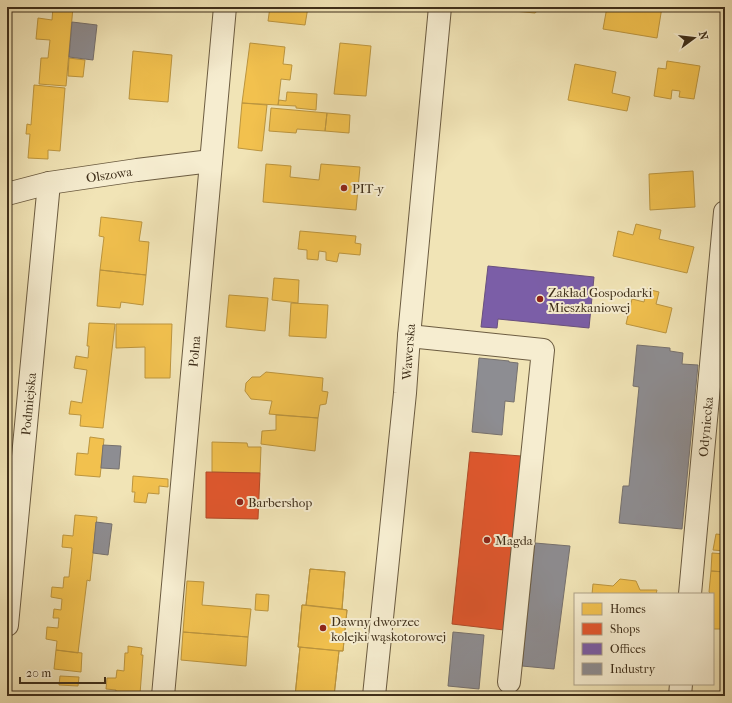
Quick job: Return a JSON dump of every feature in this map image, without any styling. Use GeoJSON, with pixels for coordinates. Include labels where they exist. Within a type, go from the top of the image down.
{"type":"FeatureCollection","features":[{"type":"Feature","properties":{"kind":"street","name":"Polna"},"geometry":{"type":"LineString","coordinates":[[162,696],[225,7]]}},
{"type":"Feature","properties":{"kind":"street","name":"Wawerska"},"geometry":{"type":"LineString","coordinates":[[374,696],[405,393],[440,7]]}},
{"type":"Feature","properties":{"kind":"street","name":"Olszowa"},"geometry":{"type":"LineString","coordinates":[[7,194],[49,183],[211,161]]}},
{"type":"Feature","properties":{"kind":"street","name":"Podmiejska"},"geometry":{"type":"LineString","coordinates":[[7,625],[49,183]]}},
{"type":"Feature","properties":{"kind":"street","name":"Odyniecka"},"geometry":{"type":"LineString","coordinates":[[690,593],[725,212]]}},
{"type":"Feature","properties":{"kind":"street"},"geometry":{"type":"LineString","coordinates":[[409,336],[543,350],[509,682]]}},
{"type":"Feature","properties":{"kind":"street"},"geometry":{"type":"LineString","coordinates":[[680,696],[681,685]]}},
{"type":"Feature","properties":{"kind":"building: Homes"},"geometry":{"type":"Polygon","coordinates":[[[53,7],[73,7],[66,86],[39,84],[41,58],[48,58],[50,40],[36,39],[38,18],[52,20],[53,7]]]}},
{"type":"Feature","properties":{"kind":"building: Homes"},"geometry":{"type":"Polygon","coordinates":[[[270,7],[308,7],[305,25],[268,21],[270,7]]]}},
{"type":"Feature","properties":{"kind":"building: Homes"},"geometry":{"type":"Polygon","coordinates":[[[504,7],[542,7],[535,13],[503,10],[504,7]]]}},
{"type":"Feature","properties":{"kind":"building: Homes"},"geometry":{"type":"Polygon","coordinates":[[[607,7],[662,7],[657,38],[603,29],[607,7]]]}},
{"type":"Feature","properties":{"kind":"building: Homes"},"geometry":{"type":"Polygon","coordinates":[[[250,43],[285,47],[283,64],[292,65],[290,80],[281,79],[278,105],[242,103],[250,43]]]}},
{"type":"Feature","properties":{"kind":"building: Homes"},"geometry":{"type":"Polygon","coordinates":[[[340,43],[371,46],[366,96],[334,94],[340,43]]]}},
{"type":"Feature","properties":{"kind":"building: Homes"},"geometry":{"type":"Polygon","coordinates":[[[133,51],[172,55],[168,102],[129,99],[133,51]]]}},
{"type":"Feature","properties":{"kind":"building: Homes"},"geometry":{"type":"Polygon","coordinates":[[[69,58],[85,60],[83,77],[68,76],[69,58]]]}},
{"type":"Feature","properties":{"kind":"building: Homes"},"geometry":{"type":"Polygon","coordinates":[[[667,61],[700,66],[694,99],[679,97],[680,91],[672,90],[671,99],[654,96],[658,68],[666,69],[667,61]]]}},
{"type":"Feature","properties":{"kind":"building: Homes"},"geometry":{"type":"Polygon","coordinates":[[[575,64],[616,72],[612,93],[630,97],[627,111],[568,100],[575,64]]]}},
{"type":"Feature","properties":{"kind":"building: Homes"},"geometry":{"type":"Polygon","coordinates":[[[34,85],[65,88],[60,151],[48,150],[48,159],[28,158],[30,134],[26,134],[27,124],[31,125],[34,85]]]}},
{"type":"Feature","properties":{"kind":"building: Homes"},"geometry":{"type":"Polygon","coordinates":[[[287,92],[317,94],[316,110],[296,108],[296,106],[278,105],[279,100],[286,101],[287,92]]]}},
{"type":"Feature","properties":{"kind":"building: Homes"},"geometry":{"type":"Polygon","coordinates":[[[242,103],[267,105],[262,151],[238,148],[242,103]]]}},
{"type":"Feature","properties":{"kind":"building: Homes"},"geometry":{"type":"Polygon","coordinates":[[[271,108],[327,113],[325,131],[297,129],[296,133],[269,131],[271,108]]]}},
{"type":"Feature","properties":{"kind":"building: Homes"},"geometry":{"type":"Polygon","coordinates":[[[327,113],[350,115],[349,133],[325,131],[327,113]]]}},
{"type":"Feature","properties":{"kind":"building: Homes"},"geometry":{"type":"Polygon","coordinates":[[[266,164],[291,166],[290,177],[319,180],[321,164],[360,167],[356,210],[263,202],[266,164]]]}},
{"type":"Feature","properties":{"kind":"building: Homes"},"geometry":{"type":"Polygon","coordinates":[[[693,171],[695,207],[650,210],[649,174],[693,171]]]}},
{"type":"Feature","properties":{"kind":"building: Homes"},"geometry":{"type":"Polygon","coordinates":[[[101,217],[142,222],[139,241],[149,242],[146,275],[100,270],[104,237],[99,236],[101,217]]]}},
{"type":"Feature","properties":{"kind":"building: Homes"},"geometry":{"type":"Polygon","coordinates":[[[636,224],[661,230],[659,239],[694,247],[687,273],[613,256],[618,231],[633,235],[636,224]]]}},
{"type":"Feature","properties":{"kind":"building: Homes"},"geometry":{"type":"Polygon","coordinates":[[[300,231],[356,236],[355,243],[361,244],[360,255],[339,253],[337,262],[326,260],[326,252],[319,251],[318,260],[307,259],[307,250],[298,249],[300,231]]]}},
{"type":"Feature","properties":{"kind":"building: Homes"},"geometry":{"type":"Polygon","coordinates":[[[100,270],[146,275],[143,305],[121,302],[120,308],[97,306],[100,270]]]}},
{"type":"Feature","properties":{"kind":"building: Homes"},"geometry":{"type":"Polygon","coordinates":[[[274,278],[299,280],[298,303],[272,300],[274,278]]]}},
{"type":"Feature","properties":{"kind":"building: Homes"},"geometry":{"type":"Polygon","coordinates":[[[7,280],[10,280],[8,298],[10,298],[9,310],[7,310],[7,280]]]}},
{"type":"Feature","properties":{"kind":"building: Homes"},"geometry":{"type":"Polygon","coordinates":[[[647,289],[659,292],[656,304],[672,308],[666,333],[626,324],[632,299],[644,302],[647,289]]]}},
{"type":"Feature","properties":{"kind":"building: Homes"},"geometry":{"type":"Polygon","coordinates":[[[229,295],[268,298],[265,331],[226,327],[229,295]]]}},
{"type":"Feature","properties":{"kind":"building: Homes"},"geometry":{"type":"Polygon","coordinates":[[[291,303],[328,305],[326,338],[289,336],[291,303]]]}},
{"type":"Feature","properties":{"kind":"building: Homes"},"geometry":{"type":"Polygon","coordinates":[[[89,323],[115,324],[103,428],[80,426],[81,415],[69,414],[71,401],[82,403],[87,370],[74,368],[76,356],[88,358],[89,346],[87,346],[89,323]]]}},
{"type":"Feature","properties":{"kind":"building: Homes"},"geometry":{"type":"Polygon","coordinates":[[[116,324],[172,324],[170,378],[145,378],[145,347],[116,348],[116,324]]]}},
{"type":"Feature","properties":{"kind":"building: Homes"},"geometry":{"type":"Polygon","coordinates":[[[266,372],[323,378],[322,391],[328,392],[326,404],[320,405],[318,418],[269,414],[272,401],[251,399],[245,391],[246,383],[252,377],[260,377],[266,372]]]}},
{"type":"Feature","properties":{"kind":"building: Homes"},"geometry":{"type":"Polygon","coordinates":[[[276,415],[318,418],[315,451],[261,444],[262,431],[276,430],[276,415]]]}},
{"type":"Feature","properties":{"kind":"building: Homes"},"geometry":{"type":"Polygon","coordinates":[[[90,437],[104,439],[100,477],[75,475],[77,453],[88,454],[90,437]]]}},
{"type":"Feature","properties":{"kind":"building: Homes"},"geometry":{"type":"Polygon","coordinates":[[[212,442],[247,443],[248,447],[261,447],[260,473],[212,472],[212,442]]]}},
{"type":"Feature","properties":{"kind":"building: Homes"},"geometry":{"type":"Polygon","coordinates":[[[7,461],[11,462],[9,481],[7,481],[7,461]]]}},
{"type":"Feature","properties":{"kind":"building: Homes"},"geometry":{"type":"Polygon","coordinates":[[[133,476],[168,479],[168,487],[159,486],[159,494],[148,493],[146,503],[134,502],[135,492],[132,492],[133,476]]]}},
{"type":"Feature","properties":{"kind":"building: Homes"},"geometry":{"type":"Polygon","coordinates":[[[75,515],[97,517],[90,581],[87,580],[78,653],[56,650],[57,641],[46,639],[47,627],[58,628],[59,618],[53,618],[54,609],[61,610],[62,599],[51,597],[52,587],[63,588],[64,577],[69,577],[72,548],[62,547],[63,535],[73,536],[75,515]]]}},
{"type":"Feature","properties":{"kind":"building: Homes"},"geometry":{"type":"Polygon","coordinates":[[[716,534],[725,535],[725,551],[713,550],[716,534]]]}},
{"type":"Feature","properties":{"kind":"building: Homes"},"geometry":{"type":"Polygon","coordinates":[[[712,553],[725,554],[725,572],[711,571],[712,553]]]}},
{"type":"Feature","properties":{"kind":"building: Homes"},"geometry":{"type":"Polygon","coordinates":[[[310,569],[345,572],[342,609],[306,605],[310,569]]]}},
{"type":"Feature","properties":{"kind":"building: Homes","name":"Dawny dworzec kolejki wąskotorowej"},"geometry":{"type":"Polygon","coordinates":[[[310,569],[345,572],[342,609],[347,610],[343,651],[339,651],[334,696],[295,696],[300,647],[298,647],[302,605],[306,605],[310,569]]]}},
{"type":"Feature","properties":{"kind":"building: Homes"},"geometry":{"type":"Polygon","coordinates":[[[711,571],[725,572],[725,629],[714,629],[714,593],[709,592],[711,571]]]}},
{"type":"Feature","properties":{"kind":"building: Homes"},"geometry":{"type":"Polygon","coordinates":[[[620,579],[636,581],[640,590],[657,590],[656,593],[592,593],[593,584],[613,586],[620,579]]]}},
{"type":"Feature","properties":{"kind":"building: Homes"},"geometry":{"type":"Polygon","coordinates":[[[187,581],[204,582],[202,605],[251,609],[248,637],[183,632],[187,581]]]}},
{"type":"Feature","properties":{"kind":"building: Homes"},"geometry":{"type":"Polygon","coordinates":[[[256,594],[269,595],[268,611],[255,610],[256,594]]]}},
{"type":"Feature","properties":{"kind":"building: Homes"},"geometry":{"type":"Polygon","coordinates":[[[302,605],[347,610],[343,651],[298,647],[302,605]]]}},
{"type":"Feature","properties":{"kind":"building: Homes"},"geometry":{"type":"Polygon","coordinates":[[[183,632],[248,637],[246,666],[181,660],[183,632]]]}},
{"type":"Feature","properties":{"kind":"building: Homes"},"geometry":{"type":"Polygon","coordinates":[[[128,646],[142,648],[141,655],[143,655],[140,694],[116,692],[116,690],[106,689],[107,678],[116,678],[117,670],[124,671],[125,653],[128,653],[128,646]]]}},
{"type":"Feature","properties":{"kind":"building: Homes"},"geometry":{"type":"Polygon","coordinates":[[[300,647],[339,651],[334,696],[295,696],[300,647]]]}},
{"type":"Feature","properties":{"kind":"building: Homes"},"geometry":{"type":"Polygon","coordinates":[[[56,650],[82,653],[81,672],[54,669],[56,650]]]}},
{"type":"Feature","properties":{"kind":"building: Homes"},"geometry":{"type":"Polygon","coordinates":[[[60,676],[79,677],[78,686],[59,685],[60,676]]]}},
{"type":"Feature","properties":{"kind":"building: Shops","name":"Magda"},"geometry":{"type":"Polygon","coordinates":[[[470,452],[521,456],[504,630],[452,624],[470,452]]]}},
{"type":"Feature","properties":{"kind":"building: Shops"},"geometry":{"type":"Polygon","coordinates":[[[206,472],[260,473],[258,519],[206,518],[206,472]]]}},
{"type":"Feature","properties":{"kind":"building: Shops"},"geometry":{"type":"Polygon","coordinates":[[[725,667],[725,696],[723,696],[725,667]]]}},
{"type":"Feature","properties":{"kind":"building: Offices"},"geometry":{"type":"Polygon","coordinates":[[[488,266],[594,277],[589,328],[498,319],[497,328],[481,327],[488,266]]]}},
{"type":"Feature","properties":{"kind":"building: Industry"},"geometry":{"type":"Polygon","coordinates":[[[72,22],[97,25],[93,60],[69,57],[72,22]]]}},
{"type":"Feature","properties":{"kind":"building: Industry"},"geometry":{"type":"Polygon","coordinates":[[[637,345],[670,348],[670,351],[683,353],[682,364],[698,365],[682,529],[619,523],[623,486],[629,486],[639,387],[633,386],[637,345]]]}},
{"type":"Feature","properties":{"kind":"building: Industry"},"geometry":{"type":"Polygon","coordinates":[[[479,358],[518,363],[514,402],[505,401],[502,435],[472,432],[479,358]]]}},
{"type":"Feature","properties":{"kind":"building: Industry"},"geometry":{"type":"Polygon","coordinates":[[[103,445],[121,446],[119,469],[101,468],[103,445]]]}},
{"type":"Feature","properties":{"kind":"building: Industry"},"geometry":{"type":"Polygon","coordinates":[[[96,522],[112,524],[108,555],[93,553],[96,522]]]}},
{"type":"Feature","properties":{"kind":"building: Industry"},"geometry":{"type":"Polygon","coordinates":[[[535,543],[570,546],[554,669],[522,666],[535,543]]]}},
{"type":"Feature","properties":{"kind":"building: Industry"},"geometry":{"type":"Polygon","coordinates":[[[453,632],[484,635],[479,689],[448,686],[453,632]]]}},
{"type":"Feature","properties":{"kind":"place","name":"PIT-y"},"geometry":{"type":"Point","coordinates":[344,188]}},
{"type":"Feature","properties":{"kind":"place","name":"Zakład Gospodarki Mieszkaniowej"},"geometry":{"type":"Point","coordinates":[540,299]}},
{"type":"Feature","properties":{"kind":"place","name":"Barbershop"},"geometry":{"type":"Point","coordinates":[240,502]}},
{"type":"Feature","properties":{"kind":"place","name":"Magda"},"geometry":{"type":"Point","coordinates":[487,540]}},
{"type":"Feature","properties":{"kind":"place","name":"Dawny dworzec kolejki wąskotorowej"},"geometry":{"type":"Point","coordinates":[323,628]}}]}
